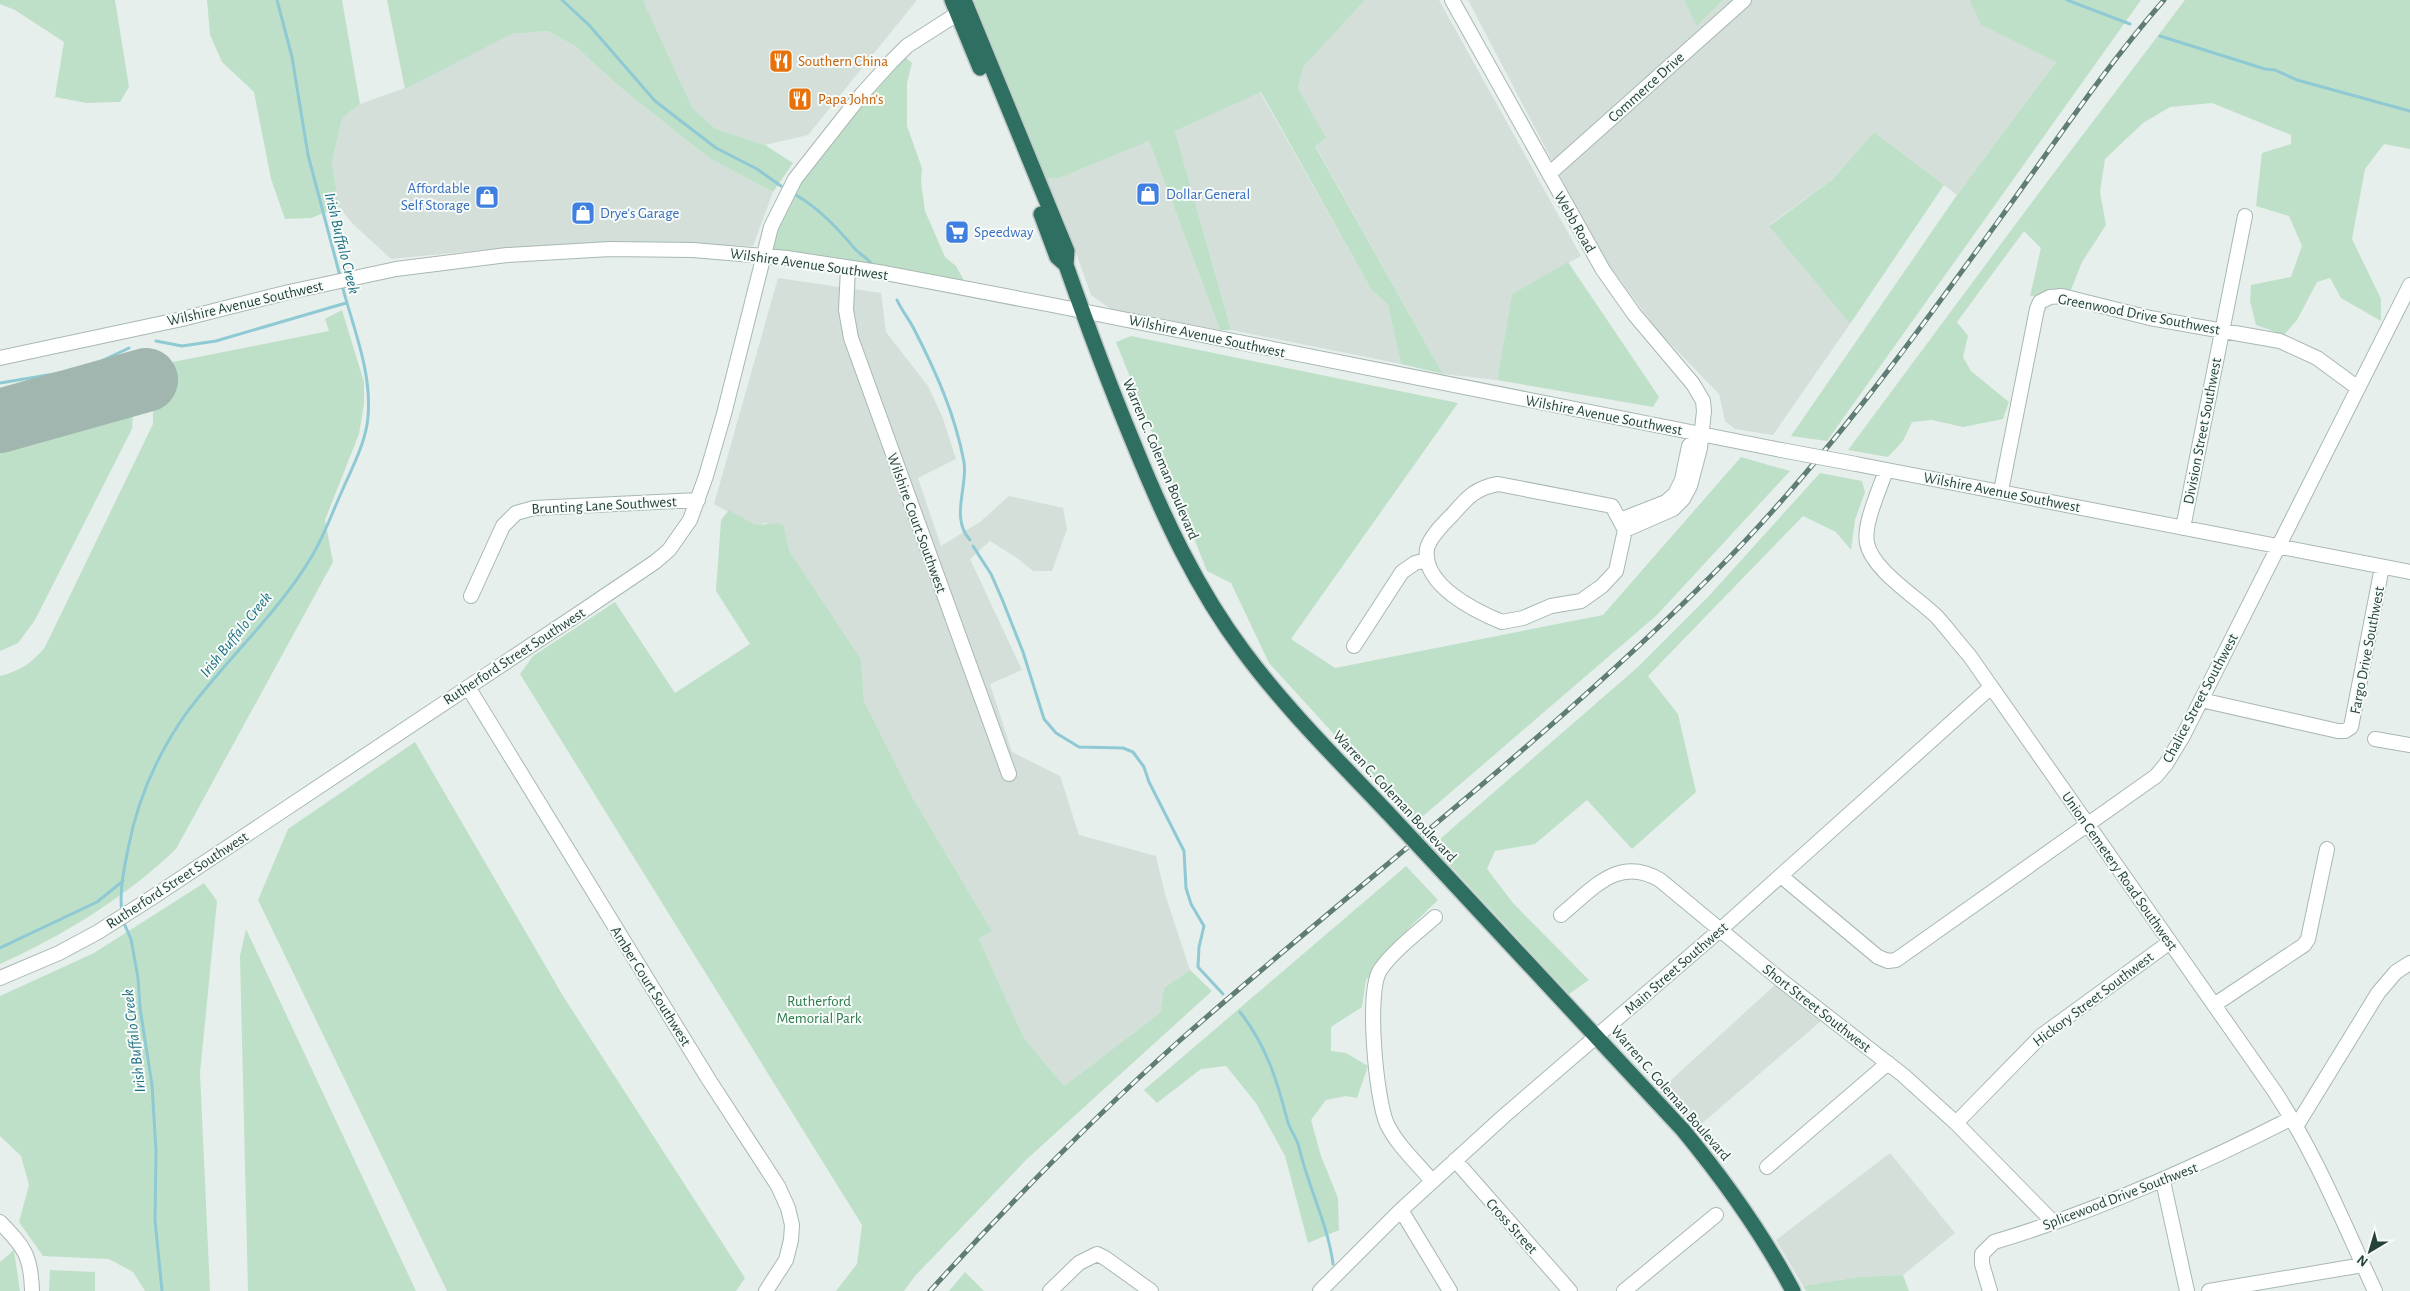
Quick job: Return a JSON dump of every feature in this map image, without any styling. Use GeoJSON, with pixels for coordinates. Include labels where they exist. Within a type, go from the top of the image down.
{"type":"FeatureCollection","features":[{"type":"Feature","properties":{"kind":"highway","name":"Warren C. Coleman Boulevard"},"geometry":{"type":"LineString","coordinates":[[960,3],[1057,257],[1066,265],[1082,311],[1162,515],[1204,593],[1243,651],[1283,701],[1597,1036],[1710,1162],[1757,1228],[1792,1291]]}},
{"type":"Feature","properties":{"kind":"street","name":"Webb Road"},"geometry":{"type":"LineString","coordinates":[[1452,0],[1603,270],[1634,314],[1699,393],[1704,411],[1699,455],[1690,486],[1683,499],[1673,509],[1623,525]]}},
{"type":"Feature","properties":{"kind":"street","name":"Commerce Drive"},"geometry":{"type":"LineString","coordinates":[[1549,174],[1744,0]]}},
{"type":"Feature","properties":{"kind":"street","name":"Rutherford Street Southwest"},"geometry":{"type":"LineString","coordinates":[[0,978],[59,953],[98,932],[153,897],[655,562],[669,550],[685,529],[698,500],[724,414],[762,255],[771,227],[784,197],[827,137],[862,94],[907,46],[960,3]]}},
{"type":"Feature","properties":{"kind":"street","name":"Division Street Southwest"},"geometry":{"type":"LineString","coordinates":[[2183,528],[2245,216]]}},
{"type":"Feature","properties":{"kind":"street","name":"Wilshire Avenue Southwest"},"geometry":{"type":"LineString","coordinates":[[0,358],[182,319],[382,272],[507,255],[610,249],[673,249],[762,255],[848,268],[1082,311],[1781,450],[2410,572]]}},
{"type":"Feature","properties":{"kind":"street","name":"Wilshire Court Southwest"},"geometry":{"type":"LineString","coordinates":[[848,268],[846,310],[851,338],[1008,774]]}},
{"type":"Feature","properties":{"kind":"street","name":"Chalice Street Southwest"},"geometry":{"type":"LineString","coordinates":[[1781,876],[1878,957],[1888,961],[1896,960],[2156,776],[2166,764],[2201,700],[2410,286]]}},
{"type":"Feature","properties":{"kind":"street","name":"Greenwood Drive Southwest"},"geometry":{"type":"LineString","coordinates":[[2001,492],[2040,302],[2050,297],[2062,296],[2150,318],[2296,346],[2317,358],[2358,388]]}},
{"type":"Feature","properties":{"kind":"street","name":"Union Cemetery Road Southwest"},"geometry":{"type":"LineString","coordinates":[[1886,470],[1867,529],[1867,544],[1873,558],[1881,569],[1938,618],[1969,655],[2295,1122],[2324,1178],[2374,1291]]}},
{"type":"Feature","properties":{"kind":"street"},"geometry":{"type":"LineString","coordinates":[[1498,484],[1612,506],[1623,525],[1616,571],[1602,586],[1581,601],[1551,606],[1523,618],[1502,622],[1450,594],[1435,578],[1427,560],[1427,547],[1443,524],[1469,496],[1483,487],[1498,484]]}},
{"type":"Feature","properties":{"kind":"street","name":"Brunting Lane Southwest"},"geometry":{"type":"LineString","coordinates":[[471,596],[503,526],[516,512],[534,508],[698,500]]}},
{"type":"Feature","properties":{"kind":"street"},"geometry":{"type":"LineString","coordinates":[[1354,646],[1402,572],[1415,563],[1427,560]]}},
{"type":"Feature","properties":{"kind":"street","name":"Fargo Drive Southwest"},"geometry":{"type":"LineString","coordinates":[[2201,700],[2338,732],[2345,731],[2351,727],[2382,567]]}},
{"type":"Feature","properties":{"kind":"street","name":"Amber Court Southwest"},"geometry":{"type":"LineString","coordinates":[[468,687],[709,1080],[778,1186],[788,1208],[792,1225],[791,1240],[786,1260],[766,1291]]}},
{"type":"Feature","properties":{"kind":"street","name":"Main Street Southwest"},"geometry":{"type":"LineString","coordinates":[[1320,1291],[1454,1160],[1720,930],[1991,687]]}},
{"type":"Feature","properties":{"kind":"street"},"geometry":{"type":"LineString","coordinates":[[2375,739],[2410,745]]}},
{"type":"Feature","properties":{"kind":"street"},"geometry":{"type":"LineString","coordinates":[[2214,1005],[2304,945],[2308,939],[2327,849]]}},
{"type":"Feature","properties":{"kind":"street","name":"Short Street Southwest"},"geometry":{"type":"LineString","coordinates":[[1561,915],[1616,873],[1634,870],[1645,872],[1660,880],[1903,1075],[1956,1123],[2053,1222]]}},
{"type":"Feature","properties":{"kind":"street"},"geometry":{"type":"LineString","coordinates":[[1432,1181],[1401,1144],[1388,1125],[1383,1112],[1377,1079],[1374,1007],[1375,986],[1380,970],[1435,917]]}},
{"type":"Feature","properties":{"kind":"street","name":"Hickory Street Southwest"},"geometry":{"type":"LineString","coordinates":[[1956,1123],[2041,1036],[2170,942]]}},
{"type":"Feature","properties":{"kind":"street"},"geometry":{"type":"LineString","coordinates":[[2295,1122],[2378,993],[2396,972],[2410,963]]}},
{"type":"Feature","properties":{"kind":"street"},"geometry":{"type":"LineString","coordinates":[[1767,1166],[1888,1063]]}},
{"type":"Feature","properties":{"kind":"street","name":"Splicewood Drive Southwest"},"geometry":{"type":"LineString","coordinates":[[1990,1291],[1982,1264],[1982,1254],[1986,1247],[1994,1242],[2164,1181],[2295,1122]]}},
{"type":"Feature","properties":{"kind":"street","name":"Cross Street"},"geometry":{"type":"LineString","coordinates":[[1454,1160],[1570,1291]]}},
{"type":"Feature","properties":{"kind":"street"},"geometry":{"type":"LineString","coordinates":[[2164,1181],[2187,1291]]}},
{"type":"Feature","properties":{"kind":"street"},"geometry":{"type":"LineString","coordinates":[[1401,1210],[1450,1291]]}},
{"type":"Feature","properties":{"kind":"street"},"geometry":{"type":"LineString","coordinates":[[1624,1291],[1716,1215]]}},
{"type":"Feature","properties":{"kind":"street"},"geometry":{"type":"LineString","coordinates":[[0,1222],[21,1244],[28,1260],[32,1291]]}},
{"type":"Feature","properties":{"kind":"street"},"geometry":{"type":"LineString","coordinates":[[1052,1290],[1079,1263],[1097,1254],[1151,1291]]}},
{"type":"Feature","properties":{"kind":"street"},"geometry":{"type":"LineString","coordinates":[[2209,1291],[2363,1265]]}},
{"type":"Feature","properties":{"kind":"shaded area"},"geometry":{"type":"Polygon","coordinates":[[[643,0],[917,0],[808,135],[765,145],[716,129],[693,109],[643,0]]]}},
{"type":"Feature","properties":{"kind":"shaded area"},"geometry":{"type":"Polygon","coordinates":[[[1365,0],[1439,0],[1581,256],[1512,294],[1497,380],[1443,374],[1315,145],[1325,139],[1298,88],[1302,67],[1365,0]]]}},
{"type":"Feature","properties":{"kind":"shaded area"},"geometry":{"type":"Polygon","coordinates":[[[1468,0],[1684,0],[1698,25],[1723,0],[1969,0],[1981,25],[2056,62],[1957,195],[1874,132],[1833,179],[1769,225],[1850,324],[1773,435],[1735,429],[1725,421],[1719,394],[1658,331],[1611,268],[1579,212],[1468,0]]]}},
{"type":"Feature","properties":{"kind":"shaded area"},"geometry":{"type":"Polygon","coordinates":[[[548,31],[575,46],[621,88],[709,158],[773,192],[753,246],[650,243],[483,250],[391,259],[353,224],[339,207],[332,163],[342,118],[360,104],[405,88],[512,34],[548,31]]]}},
{"type":"Feature","properties":{"kind":"shaded area"},"geometry":{"type":"Polygon","coordinates":[[[1260,92],[1371,289],[1388,305],[1401,364],[1231,330],[1175,131],[1260,92]]]}},
{"type":"Feature","properties":{"kind":"shaded area"},"geometry":{"type":"Polygon","coordinates":[[[1149,141],[1220,330],[1111,309],[1091,295],[1064,219],[1046,179],[1060,178],[1149,141]]]}},
{"type":"Feature","properties":{"kind":"shaded area"},"geometry":{"type":"Polygon","coordinates":[[[778,278],[881,293],[886,332],[928,386],[942,416],[956,459],[918,478],[941,546],[980,522],[1009,496],[1063,508],[1067,529],[1052,571],[1033,571],[1017,558],[990,541],[970,559],[1022,670],[990,684],[1012,752],[1060,776],[1079,835],[1156,856],[1165,894],[1190,970],[1164,988],[1160,1013],[1064,1086],[1024,1038],[979,939],[992,931],[913,798],[864,701],[861,659],[789,550],[784,526],[764,523],[755,526],[714,504],[778,278]]]}},
{"type":"Feature","properties":{"kind":"shaded area"},"geometry":{"type":"Polygon","coordinates":[[[1776,984],[1821,1021],[1693,1131],[1659,1091],[1776,984]]]}},
{"type":"Feature","properties":{"kind":"shaded area"},"geometry":{"type":"Polygon","coordinates":[[[1890,1153],[1955,1233],[1903,1275],[1858,1277],[1803,1286],[1776,1240],[1890,1153]]]}},
{"type":"Feature","properties":{"kind":"green space"},"geometry":{"type":"Polygon","coordinates":[[[0,0],[115,0],[129,87],[120,102],[87,103],[55,97],[64,42],[15,10],[0,4],[0,0]]]}},
{"type":"Feature","properties":{"kind":"green space"},"geometry":{"type":"Polygon","coordinates":[[[207,0],[342,0],[360,104],[342,118],[332,163],[339,207],[311,218],[285,219],[271,179],[254,92],[222,62],[210,35],[207,0]]]}},
{"type":"Feature","properties":{"kind":"green space"},"geometry":{"type":"Polygon","coordinates":[[[387,0],[643,0],[693,109],[716,129],[765,145],[793,163],[773,192],[709,158],[621,88],[575,46],[548,31],[512,34],[405,89],[387,0]]]}},
{"type":"Feature","properties":{"kind":"green space"},"geometry":{"type":"Polygon","coordinates":[[[976,0],[1365,0],[1303,67],[1298,88],[1326,138],[1315,146],[1443,374],[1401,364],[1388,305],[1371,289],[1261,92],[1175,131],[1231,330],[1220,330],[1149,141],[1060,178],[1046,179],[971,2],[976,0]]]}},
{"type":"Feature","properties":{"kind":"green space"},"geometry":{"type":"Polygon","coordinates":[[[1684,0],[1723,0],[1697,26],[1684,0]]]}},
{"type":"Feature","properties":{"kind":"green space"},"geometry":{"type":"Polygon","coordinates":[[[1969,0],[2141,0],[1827,441],[1791,436],[1957,195],[2056,62],[1981,25],[1969,0]]]}},
{"type":"Feature","properties":{"kind":"green space"},"geometry":{"type":"Polygon","coordinates":[[[2185,0],[2410,0],[2410,149],[2384,144],[2365,169],[2352,239],[2381,299],[2381,321],[2341,298],[2330,278],[2317,282],[2297,320],[2284,335],[2256,325],[2250,301],[2251,285],[2291,277],[2302,246],[2289,216],[2256,206],[2262,153],[2291,144],[2291,135],[2212,103],[2170,107],[2143,123],[2105,159],[2100,192],[2106,225],[2082,262],[2069,295],[2030,296],[2041,248],[2024,231],[1957,322],[1968,336],[1963,357],[1971,371],[2009,402],[2003,419],[1963,427],[1932,420],[1912,422],[1903,441],[1888,457],[1848,450],[2044,186],[2185,0]]]}},
{"type":"Feature","properties":{"kind":"green space"},"geometry":{"type":"Polygon","coordinates":[[[905,57],[912,63],[907,83],[907,126],[922,168],[921,182],[925,211],[945,257],[956,266],[966,284],[773,249],[785,210],[803,179],[830,143],[905,57]]]}},
{"type":"Feature","properties":{"kind":"green space"},"geometry":{"type":"Polygon","coordinates":[[[1874,132],[1944,185],[1850,324],[1769,226],[1833,179],[1874,132]]]}},
{"type":"Feature","properties":{"kind":"green space"},"geometry":{"type":"Polygon","coordinates":[[[1568,262],[1659,397],[1653,407],[1497,380],[1512,294],[1568,262]]]}},
{"type":"Feature","properties":{"kind":"green space"},"geometry":{"type":"Polygon","coordinates":[[[342,310],[364,382],[364,404],[359,434],[325,520],[333,562],[176,849],[157,867],[93,914],[47,941],[0,964],[0,676],[25,666],[45,647],[153,424],[153,366],[329,331],[325,319],[342,310]]]}},
{"type":"Feature","properties":{"kind":"green space"},"geometry":{"type":"Polygon","coordinates":[[[1131,336],[1458,403],[1291,639],[1335,668],[1603,615],[1741,457],[1790,471],[1657,615],[1415,823],[1269,663],[1231,583],[1207,571],[1116,342],[1131,336]]]}},
{"type":"Feature","properties":{"kind":"green space"},"geometry":{"type":"Polygon","coordinates":[[[134,398],[132,429],[35,620],[18,643],[0,651],[0,437],[134,398]]]}},
{"type":"Feature","properties":{"kind":"green space"},"geometry":{"type":"Polygon","coordinates":[[[1820,473],[1862,481],[1865,492],[1855,520],[1851,550],[1836,532],[1803,516],[1648,676],[1678,714],[1696,792],[1632,849],[1587,800],[1535,844],[1495,851],[1487,869],[1513,903],[1589,980],[1569,994],[1432,846],[1639,666],[1708,597],[1820,473]]]}},
{"type":"Feature","properties":{"kind":"green space","name":"Rutherford Memorial Park"},"geometry":{"type":"Polygon","coordinates":[[[729,510],[755,525],[778,523],[784,526],[789,550],[861,659],[864,701],[913,798],[992,931],[979,939],[1024,1038],[1064,1086],[1160,1013],[1164,988],[1190,970],[1212,991],[1027,1159],[915,1276],[904,1291],[836,1291],[857,1264],[862,1225],[520,674],[533,656],[615,602],[675,693],[750,644],[716,591],[721,520],[729,510]]]}},
{"type":"Feature","properties":{"kind":"green space"},"geometry":{"type":"Polygon","coordinates":[[[415,742],[563,996],[745,1278],[736,1291],[447,1291],[258,900],[288,829],[415,742]]]}},
{"type":"Feature","properties":{"kind":"green space"},"geometry":{"type":"Polygon","coordinates":[[[1406,866],[1438,900],[1409,928],[1366,980],[1362,1007],[1331,1027],[1331,1051],[1346,1053],[1368,1066],[1357,1098],[1346,1096],[1326,1100],[1311,1120],[1321,1156],[1338,1198],[1339,1230],[1308,1243],[1285,1156],[1256,1103],[1226,1066],[1201,1069],[1157,1103],[1144,1090],[1406,866]]]}},
{"type":"Feature","properties":{"kind":"green space"},"geometry":{"type":"Polygon","coordinates":[[[204,883],[217,901],[200,1073],[210,1291],[145,1291],[133,1272],[109,1259],[43,1256],[19,1222],[29,1185],[21,1156],[0,1136],[0,996],[94,953],[204,883]]]}},
{"type":"Feature","properties":{"kind":"green space"},"geometry":{"type":"Polygon","coordinates":[[[246,929],[416,1291],[248,1291],[240,956],[246,929]]]}},
{"type":"Feature","properties":{"kind":"green space"},"geometry":{"type":"Polygon","coordinates":[[[14,1250],[20,1291],[0,1291],[0,1262],[14,1250]]]}},
{"type":"Feature","properties":{"kind":"green space"},"geometry":{"type":"Polygon","coordinates":[[[50,1270],[95,1272],[95,1291],[49,1291],[50,1270]]]}},
{"type":"Feature","properties":{"kind":"green space"},"geometry":{"type":"Polygon","coordinates":[[[965,1272],[984,1291],[949,1291],[965,1272]]]}},
{"type":"Feature","properties":{"kind":"green space"},"geometry":{"type":"Polygon","coordinates":[[[1903,1275],[1909,1291],[1806,1291],[1803,1286],[1858,1277],[1903,1275]]]}},
{"type":"Feature","properties":{"kind":"waterway","name":"Irish Buffalo Creek"},"geometry":{"type":"LineString","coordinates":[[277,0],[292,57],[308,155],[340,276]]}},
{"type":"Feature","properties":{"kind":"waterway"},"geometry":{"type":"LineString","coordinates":[[562,0],[589,25],[655,101],[716,148],[757,169],[781,186]]}},
{"type":"Feature","properties":{"kind":"waterway"},"geometry":{"type":"LineString","coordinates":[[2067,0],[2130,24]]}},
{"type":"Feature","properties":{"kind":"waterway"},"geometry":{"type":"LineString","coordinates":[[2160,36],[2265,69],[2275,70],[2297,80],[2410,111]]}},
{"type":"Feature","properties":{"kind":"waterway"},"geometry":{"type":"LineString","coordinates":[[796,195],[821,213],[871,263]]}},
{"type":"Feature","properties":{"kind":"waterway","name":"Irish Buffalo Creek"},"geometry":{"type":"LineString","coordinates":[[122,912],[122,881],[132,831],[149,779],[157,763],[185,715],[267,618],[298,578],[320,540],[362,445],[368,417],[367,383],[361,350],[342,285]]}},
{"type":"Feature","properties":{"kind":"waterway"},"geometry":{"type":"LineString","coordinates":[[897,300],[930,361],[950,410],[960,444],[965,472],[960,512],[961,522],[970,540]]}},
{"type":"Feature","properties":{"kind":"waterway"},"geometry":{"type":"LineString","coordinates":[[156,341],[182,346],[216,341],[346,303]]}},
{"type":"Feature","properties":{"kind":"waterway"},"geometry":{"type":"LineString","coordinates":[[0,383],[66,372],[95,364],[129,348]]}},
{"type":"Feature","properties":{"kind":"waterway"},"geometry":{"type":"LineString","coordinates":[[973,546],[991,574],[1002,599],[1023,652],[1044,719],[1056,733],[1079,747],[1123,748],[1133,752],[1144,767],[1149,782],[1184,851],[1186,888],[1191,904],[1204,926],[1199,947],[1198,967],[1223,994]]}},
{"type":"Feature","properties":{"kind":"waterway"},"geometry":{"type":"LineString","coordinates":[[0,948],[97,902],[123,881]]}},
{"type":"Feature","properties":{"kind":"waterway","name":"Irish Buffalo Creek"},"geometry":{"type":"LineString","coordinates":[[123,921],[131,939],[138,978],[140,1008],[152,1085],[156,1151],[155,1220],[162,1291]]}},
{"type":"Feature","properties":{"kind":"waterway"},"geometry":{"type":"LineString","coordinates":[[1240,1012],[1257,1037],[1270,1063],[1288,1123],[1298,1144],[1307,1177],[1327,1234],[1333,1264]]}},
{"type":"Feature","properties":{"kind":"runway"},"geometry":{"type":"LineString","coordinates":[[0,421],[146,380]]}},
{"type":"Feature","properties":{"kind":"railway"},"geometry":{"type":"LineString","coordinates":[[930,1291],[1051,1163],[1178,1042],[1518,754],[1584,696],[1714,573],[1793,487],[1868,397],[1938,304],[2103,76],[2164,0]]}},
{"type":"Feature","properties":{"kind":"place","name":"Southern China"},"geometry":{"type":"Point","coordinates":[781,61]}},
{"type":"Feature","properties":{"kind":"place","name":"Papa John's"},"geometry":{"type":"Point","coordinates":[800,99]}},
{"type":"Feature","properties":{"kind":"place","name":"Dollar General"},"geometry":{"type":"Point","coordinates":[1148,194]}},
{"type":"Feature","properties":{"kind":"place","name":"Affordable Self Storage"},"geometry":{"type":"Point","coordinates":[487,197]}},
{"type":"Feature","properties":{"kind":"place","name":"Drye's Garage"},"geometry":{"type":"Point","coordinates":[583,213]}},
{"type":"Feature","properties":{"kind":"place","name":"Speedway"},"geometry":{"type":"Point","coordinates":[957,232]}}]}
